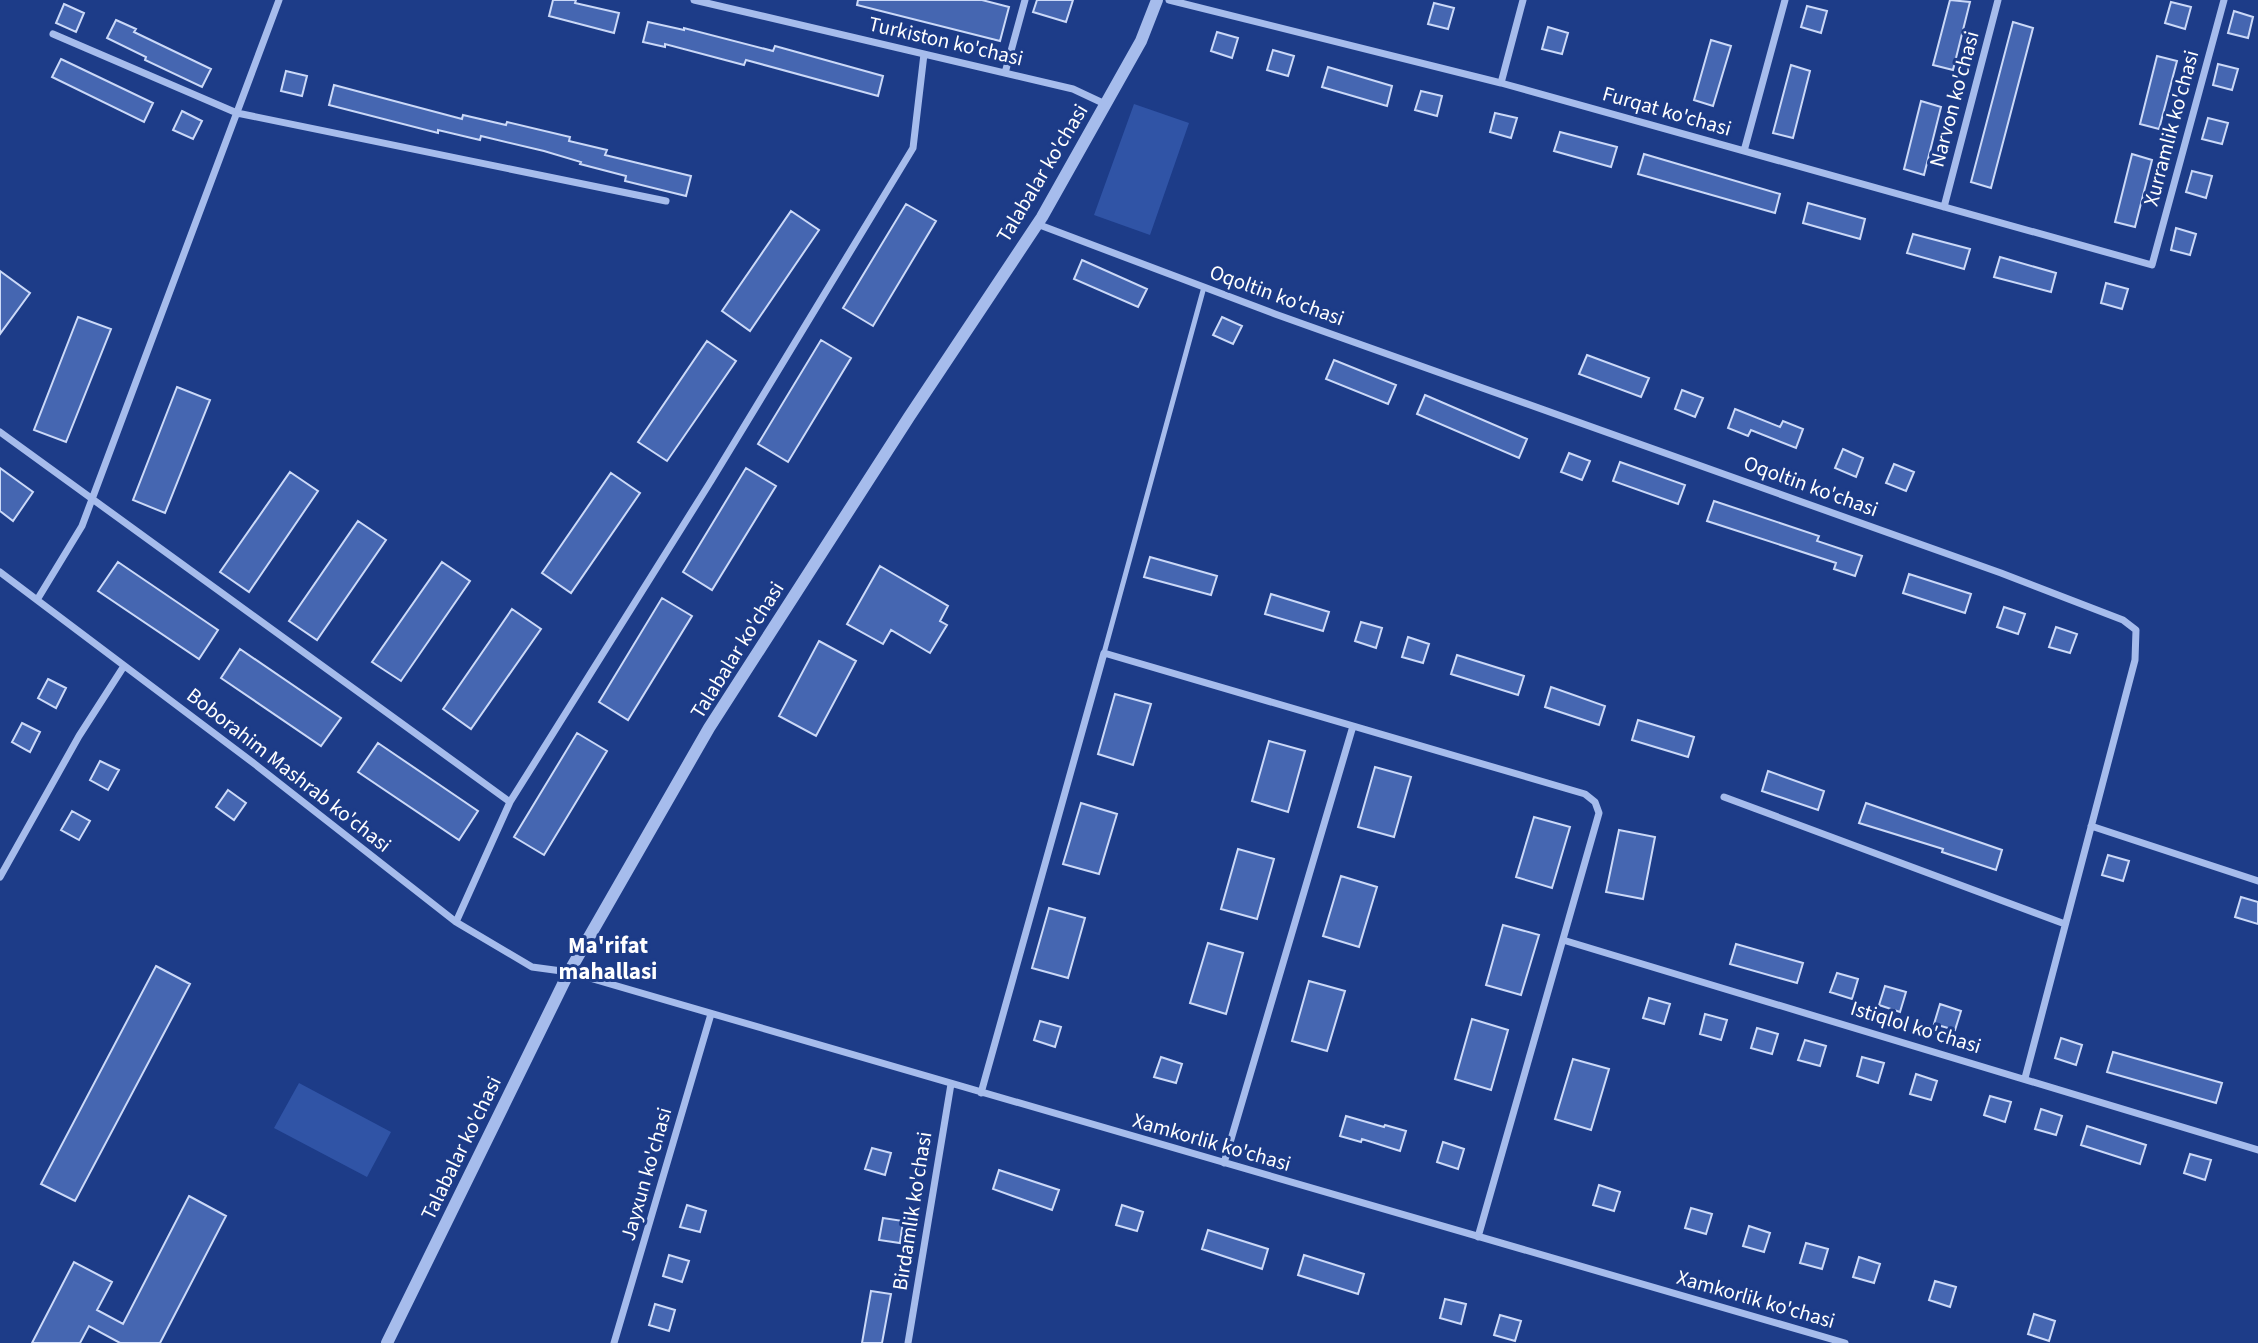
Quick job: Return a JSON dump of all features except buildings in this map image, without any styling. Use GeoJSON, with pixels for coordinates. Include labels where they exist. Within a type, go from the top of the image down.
{"type":"FeatureCollection","features":[{"type":"Feature","properties":{"kind":"street"},"geometry":{"type":"LineString","coordinates":[[37,600],[82,526],[279,0]]}},
{"type":"Feature","properties":{"kind":"street","name":"Turkiston ko'chasi"},"geometry":{"type":"LineString","coordinates":[[694,0],[1073,89],[1105,104]]}},
{"type":"Feature","properties":{"kind":"street"},"geometry":{"type":"LineString","coordinates":[[1005,73],[1025,0]]}},
{"type":"Feature","properties":{"kind":"street","name":"Talabalar ko'chasi"},"geometry":{"type":"LineString","coordinates":[[387,1343],[569,972],[709,729],[909,416],[1037,224],[1141,41],[1157,0]]}},
{"type":"Feature","properties":{"kind":"street","name":"Furqat ko'chasi"},"geometry":{"type":"LineString","coordinates":[[1169,0],[1501,83],[2152,265]]}},
{"type":"Feature","properties":{"kind":"street"},"geometry":{"type":"LineString","coordinates":[[1501,83],[1523,0]]}},
{"type":"Feature","properties":{"kind":"street"},"geometry":{"type":"LineString","coordinates":[[1744,151],[1785,0]]}},
{"type":"Feature","properties":{"kind":"street","name":"Narvon ko'chasi"},"geometry":{"type":"LineString","coordinates":[[1944,207],[1998,0]]}},
{"type":"Feature","properties":{"kind":"street","name":"Xurramlik ko'chasi"},"geometry":{"type":"LineString","coordinates":[[2152,265],[2224,0]]}},
{"type":"Feature","properties":{"kind":"street"},"geometry":{"type":"LineString","coordinates":[[53,34],[237,113],[666,201]]}},
{"type":"Feature","properties":{"kind":"street"},"geometry":{"type":"LineString","coordinates":[[456,922],[510,802],[711,481],[913,148],[924,54]]}},
{"type":"Feature","properties":{"kind":"street","name":"Oqoltin ko'chasi"},"geometry":{"type":"LineString","coordinates":[[1037,224],[1204,287],[2001,573],[2123,620],[2137,631],[2136,660],[2025,1078]]}},
{"type":"Feature","properties":{"kind":"street"},"geometry":{"type":"LineString","coordinates":[[0,432],[510,802]]}},
{"type":"Feature","properties":{"kind":"street","name":"Boborahim Mashrab ko'chasi"},"geometry":{"type":"LineString","coordinates":[[0,572],[256,765],[456,922],[532,967],[569,972]]}},
{"type":"Feature","properties":{"kind":"street"},"geometry":{"type":"LineString","coordinates":[[981,1093],[1104,653],[1585,794],[1595,802],[1600,813],[1478,1237]]}},
{"type":"Feature","properties":{"kind":"street"},"geometry":{"type":"LineString","coordinates":[[0,877],[79,736],[124,666]]}},
{"type":"Feature","properties":{"kind":"street"},"geometry":{"type":"LineString","coordinates":[[1224,1163],[1353,726]]}},
{"type":"Feature","properties":{"kind":"street"},"geometry":{"type":"LineString","coordinates":[[1724,797],[2066,924]]}},
{"type":"Feature","properties":{"kind":"street"},"geometry":{"type":"LineString","coordinates":[[2091,826],[2258,881]]}},
{"type":"Feature","properties":{"kind":"street","name":"Istiqlol ko'chasi"},"geometry":{"type":"LineString","coordinates":[[1563,940],[2258,1150]]}},
{"type":"Feature","properties":{"kind":"street","name":"Xamkorlik ko'chasi"},"geometry":{"type":"LineString","coordinates":[[569,972],[1845,1343]]}},
{"type":"Feature","properties":{"kind":"street","name":"Jayxun ko'chasi"},"geometry":{"type":"LineString","coordinates":[[614,1343],[711,1014]]}},
{"type":"Feature","properties":{"kind":"street","name":"Birdamlik ko'chasi"},"geometry":{"type":"LineString","coordinates":[[908,1343],[951,1084]]}},
{"type":"Feature","properties":{"kind":"lane"},"geometry":{"type":"LineString","coordinates":[[1104,653],[1204,287]]}},
{"type":"Feature","properties":{"kind":"shaded area"},"geometry":{"type":"Polygon","coordinates":[[[1134,104],[1189,123],[1150,235],[1094,215],[1134,104]]]}},
{"type":"Feature","properties":{"kind":"shaded area"},"geometry":{"type":"Polygon","coordinates":[[[299,1083],[391,1132],[367,1177],[274,1128],[299,1083]]]}},
{"type":"Feature","properties":{"kind":"district","name":"Ma'rifat mahallasi"},"geometry":{"type":"Point","coordinates":[608,958]}}]}
